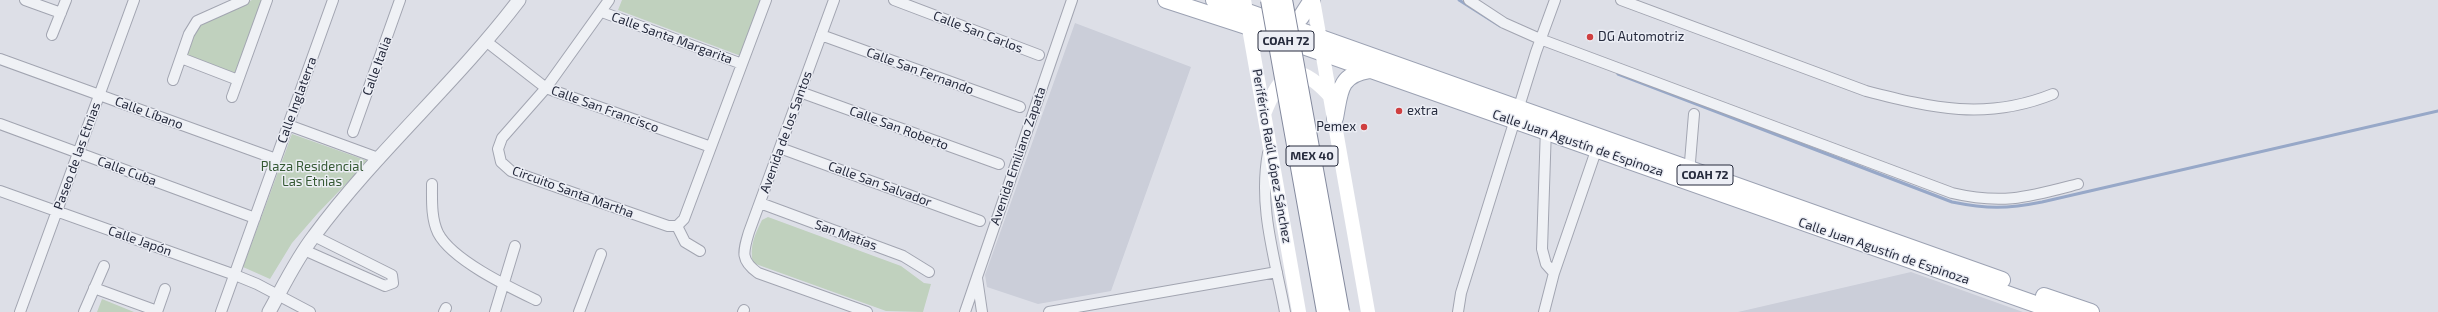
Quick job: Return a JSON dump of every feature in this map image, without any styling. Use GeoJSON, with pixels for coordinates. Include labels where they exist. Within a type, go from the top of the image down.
{"type":"FeatureCollection","features":[{"type":"Feature","properties":{"kind":"highway","name":"Periférico Raúl López Sánchez"},"geometry":{"type":"LineString","coordinates":[[1270,0],[1326,312]]}},
{"type":"Feature","properties":{"kind":"highway","name":"MEX 40"},"geometry":{"type":"LineString","coordinates":[[1283,0],[1340,312]]}},
{"type":"Feature","properties":{"kind":"main road","name":"Calle Juan Agustín de Espinoza"},"geometry":{"type":"LineString","coordinates":[[1166,0],[1249,27],[1369,70],[1518,115]]}},
{"type":"Feature","properties":{"kind":"main road","name":"Calle Juan Agustín de Espinoza"},"geometry":{"type":"LineString","coordinates":[[1214,0],[1245,6],[1320,38],[1518,115],[1598,144],[2091,312]]}},
{"type":"Feature","properties":{"kind":"main road"},"geometry":{"type":"LineString","coordinates":[[1290,26],[1301,17],[1313,0]]}},
{"type":"Feature","properties":{"kind":"main road"},"geometry":{"type":"LineString","coordinates":[[1313,0],[1324,54],[1368,312]]}},
{"type":"Feature","properties":{"kind":"main road","name":"Periférico Raúl López Sánchez"},"geometry":{"type":"LineString","coordinates":[[1245,6],[1299,312]]}},
{"type":"Feature","properties":{"kind":"main road"},"geometry":{"type":"LineString","coordinates":[[1335,118],[1340,92],[1347,78],[1357,72],[1369,70]]}},
{"type":"Feature","properties":{"kind":"main road"},"geometry":{"type":"LineString","coordinates":[[1264,114],[1277,85],[1282,79],[1293,74],[1308,75],[1331,97]]}},
{"type":"Feature","properties":{"kind":"main road","name":"Calle Juan Agustín de Espinoza"},"geometry":{"type":"LineString","coordinates":[[1689,176],[2058,312]]}},
{"type":"Feature","properties":{"kind":"street"},"geometry":{"type":"LineString","coordinates":[[25,0],[61,13]]}},
{"type":"Feature","properties":{"kind":"street"},"geometry":{"type":"LineString","coordinates":[[52,35],[66,0]]}},
{"type":"Feature","properties":{"kind":"street","name":"Paseo de las Etnias"},"geometry":{"type":"LineString","coordinates":[[20,312],[134,0]]}},
{"type":"Feature","properties":{"kind":"street"},"geometry":{"type":"LineString","coordinates":[[173,80],[190,31],[197,21],[244,0]]}},
{"type":"Feature","properties":{"kind":"street"},"geometry":{"type":"LineString","coordinates":[[232,97],[267,0]]}},
{"type":"Feature","properties":{"kind":"street","name":"Calle Inglaterra"},"geometry":{"type":"LineString","coordinates":[[221,312],[333,0]]}},
{"type":"Feature","properties":{"kind":"street","name":"Calle Italia"},"geometry":{"type":"LineString","coordinates":[[353,132],[400,0]]}},
{"type":"Feature","properties":{"kind":"street"},"geometry":{"type":"LineString","coordinates":[[273,311],[278,295],[304,250],[314,236],[378,158],[487,42],[519,0]]}},
{"type":"Feature","properties":{"kind":"street","name":"Circuito Santa Martha"},"geometry":{"type":"LineString","coordinates":[[608,0],[602,12],[546,88],[502,138],[498,149],[501,162],[511,171],[668,226],[677,226]]}},
{"type":"Feature","properties":{"kind":"street"},"geometry":{"type":"LineString","coordinates":[[700,251],[685,242],[677,226],[684,219],[766,0]]}},
{"type":"Feature","properties":{"kind":"street","name":"Avenida de los Santos"},"geometry":{"type":"LineString","coordinates":[[834,0],[744,248],[747,264],[758,273],[867,312]]}},
{"type":"Feature","properties":{"kind":"street","name":"Calle San Carlos"},"geometry":{"type":"LineString","coordinates":[[894,0],[1039,55]]}},
{"type":"Feature","properties":{"kind":"street","name":"Avenida Emiliano Zapata"},"geometry":{"type":"LineString","coordinates":[[965,312],[1072,0]]}},
{"type":"Feature","properties":{"kind":"street"},"geometry":{"type":"LineString","coordinates":[[1469,0],[1504,23],[1540,39],[1952,193],[1980,200],[2002,201],[2038,195],[2078,184]]}},
{"type":"Feature","properties":{"kind":"street"},"geometry":{"type":"LineString","coordinates":[[1458,312],[1461,293],[1518,115],[1540,39],[1555,0]]}},
{"type":"Feature","properties":{"kind":"street"},"geometry":{"type":"LineString","coordinates":[[1621,0],[1866,91],[1905,101],[1947,110],[1970,111],[2013,106],[2053,94]]}},
{"type":"Feature","properties":{"kind":"street","name":"Calle Santa Margarita"},"geometry":{"type":"LineString","coordinates":[[602,12],[742,64]]}},
{"type":"Feature","properties":{"kind":"street","name":"Calle San Fernando"},"geometry":{"type":"LineString","coordinates":[[821,35],[1020,107]]}},
{"type":"Feature","properties":{"kind":"street","name":"Calle San Francisco"},"geometry":{"type":"LineString","coordinates":[[487,42],[546,88],[711,147]]}},
{"type":"Feature","properties":{"kind":"street"},"geometry":{"type":"LineString","coordinates":[[181,58],[238,80]]}},
{"type":"Feature","properties":{"kind":"street","name":"Calle Líbano"},"geometry":{"type":"LineString","coordinates":[[0,59],[276,159]]}},
{"type":"Feature","properties":{"kind":"street","name":"Calle San Roberto"},"geometry":{"type":"LineString","coordinates":[[800,92],[999,164]]}},
{"type":"Feature","properties":{"kind":"street"},"geometry":{"type":"LineString","coordinates":[[1689,176],[1694,114]]}},
{"type":"Feature","properties":{"kind":"street","name":"Calle Cuba"},"geometry":{"type":"LineString","coordinates":[[0,124],[255,218]]}},
{"type":"Feature","properties":{"kind":"street"},"geometry":{"type":"LineString","coordinates":[[288,125],[378,158]]}},
{"type":"Feature","properties":{"kind":"street"},"geometry":{"type":"LineString","coordinates":[[1546,125],[1542,253],[1546,264],[1554,273]]}},
{"type":"Feature","properties":{"kind":"street"},"geometry":{"type":"LineString","coordinates":[[1544,312],[1554,273],[1598,144]]}},
{"type":"Feature","properties":{"kind":"street"},"geometry":{"type":"LineString","coordinates":[[1270,145],[1264,178],[1264,194],[1284,312]]}},
{"type":"Feature","properties":{"kind":"street","name":"Calle San Salvador"},"geometry":{"type":"LineString","coordinates":[[780,148],[980,221]]}},
{"type":"Feature","properties":{"kind":"street"},"geometry":{"type":"LineString","coordinates":[[432,184],[432,215],[438,232],[447,246],[505,285],[536,300]]}},
{"type":"Feature","properties":{"kind":"street","name":"Calle Japón"},"geometry":{"type":"LineString","coordinates":[[0,191],[234,275],[278,295],[310,312]]}},
{"type":"Feature","properties":{"kind":"street","name":"San Matías"},"geometry":{"type":"LineString","coordinates":[[760,203],[903,256],[929,272]]}},
{"type":"Feature","properties":{"kind":"street"},"geometry":{"type":"LineString","coordinates":[[304,250],[385,286],[393,283],[392,274],[314,236]]}},
{"type":"Feature","properties":{"kind":"street"},"geometry":{"type":"LineString","coordinates":[[495,312],[505,285],[516,246]]}},
{"type":"Feature","properties":{"kind":"street"},"geometry":{"type":"LineString","coordinates":[[579,312],[601,254]]}},
{"type":"Feature","properties":{"kind":"street"},"geometry":{"type":"LineString","coordinates":[[84,312],[104,266]]}},
{"type":"Feature","properties":{"kind":"street"},"geometry":{"type":"LineString","coordinates":[[1049,312],[1277,272]]}},
{"type":"Feature","properties":{"kind":"street"},"geometry":{"type":"LineString","coordinates":[[976,277],[982,312]]}},
{"type":"Feature","properties":{"kind":"street"},"geometry":{"type":"LineString","coordinates":[[94,288],[157,312],[165,289]]}},
{"type":"Feature","properties":{"kind":"shaded area"},"geometry":{"type":"Polygon","coordinates":[[[1075,23],[1191,67],[1111,291],[1038,304],[987,287],[985,275],[1075,23]]]}},
{"type":"Feature","properties":{"kind":"shaded area"},"geometry":{"type":"Polygon","coordinates":[[[1911,272],[2023,312],[1738,312],[1911,272]]]}},
{"type":"Feature","properties":{"kind":"green space"},"geometry":{"type":"Polygon","coordinates":[[[252,0],[264,0],[237,76],[185,56],[197,25],[252,0]]]}},
{"type":"Feature","properties":{"kind":"green space"},"geometry":{"type":"Polygon","coordinates":[[[622,0],[761,0],[741,56],[618,10],[622,0]]]}},
{"type":"Feature","properties":{"kind":"green space","name":"Plaza Residencial Las Etnias"},"geometry":{"type":"Polygon","coordinates":[[[292,134],[368,161],[318,213],[292,243],[270,279],[243,267],[292,134]]]}},
{"type":"Feature","properties":{"kind":"green space"},"geometry":{"type":"Polygon","coordinates":[[[768,217],[901,266],[924,283],[931,284],[923,312],[886,311],[753,263],[752,246],[755,236],[762,220],[768,217]]]}},
{"type":"Feature","properties":{"kind":"green space"},"geometry":{"type":"Polygon","coordinates":[[[102,299],[134,312],[97,312],[102,299]]]}},
{"type":"Feature","properties":{"kind":"waterway"},"geometry":{"type":"LineString","coordinates":[[1459,0],[1500,26]]}},
{"type":"Feature","properties":{"kind":"waterway"},"geometry":{"type":"LineString","coordinates":[[1618,74],[1952,202],[1987,207],[2007,207],[2042,202],[2438,111]]}},
{"type":"Feature","properties":{"kind":"place","name":"DG Automotriz"},"geometry":{"type":"Point","coordinates":[1590,37]}},
{"type":"Feature","properties":{"kind":"place","name":"extra"},"geometry":{"type":"Point","coordinates":[1399,111]}},
{"type":"Feature","properties":{"kind":"place","name":"Pemex"},"geometry":{"type":"Point","coordinates":[1364,127]}}]}
